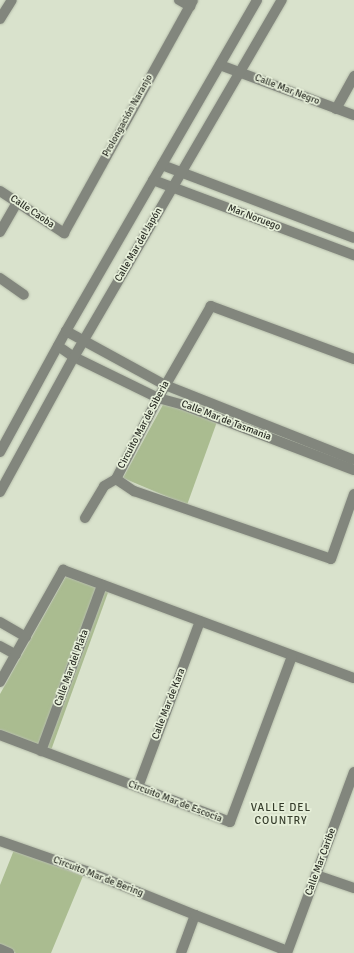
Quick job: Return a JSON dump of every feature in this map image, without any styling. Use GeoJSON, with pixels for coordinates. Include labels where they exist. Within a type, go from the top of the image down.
{"type":"FeatureCollection","features":[{"type":"Feature","properties":{"kind":"street"},"geometry":{"type":"LineString","coordinates":[[0,19],[12,0]]}},
{"type":"Feature","properties":{"kind":"street"},"geometry":{"type":"LineString","coordinates":[[179,0],[192,3]]}},
{"type":"Feature","properties":{"kind":"street","name":"Calle Mar del Japón"},"geometry":{"type":"LineString","coordinates":[[0,452],[58,346],[257,0]]}},
{"type":"Feature","properties":{"kind":"street","name":"Calle Mar del Japón"},"geometry":{"type":"LineString","coordinates":[[0,492],[74,357],[282,0]]}},
{"type":"Feature","properties":{"kind":"street","name":"Prolongación Naranjo"},"geometry":{"type":"LineString","coordinates":[[64,233],[192,3]]}},
{"type":"Feature","properties":{"kind":"street","name":"Calle Mar Negro"},"geometry":{"type":"LineString","coordinates":[[220,65],[354,115]]}},
{"type":"Feature","properties":{"kind":"street"},"geometry":{"type":"LineString","coordinates":[[336,108],[354,76]]}},
{"type":"Feature","properties":{"kind":"street","name":"Mar Noruego"},"geometry":{"type":"LineString","coordinates":[[162,165],[354,238]]}},
{"type":"Feature","properties":{"kind":"street","name":"Mar Noruego"},"geometry":{"type":"LineString","coordinates":[[153,180],[354,255]]}},
{"type":"Feature","properties":{"kind":"street","name":"Calle Caoba"},"geometry":{"type":"LineString","coordinates":[[0,191],[64,233]]}},
{"type":"Feature","properties":{"kind":"street"},"geometry":{"type":"LineString","coordinates":[[0,232],[16,202]]}},
{"type":"Feature","properties":{"kind":"street"},"geometry":{"type":"LineString","coordinates":[[0,278],[24,295]]}},
{"type":"Feature","properties":{"kind":"street","name":"Circuito Mar de Siberia"},"geometry":{"type":"LineString","coordinates":[[354,359],[211,306],[165,385],[116,479],[134,491],[331,559],[354,494]]}},
{"type":"Feature","properties":{"kind":"street","name":"Calle Mar de Tasmania"},"geometry":{"type":"LineString","coordinates":[[66,332],[165,385],[354,460]]}},
{"type":"Feature","properties":{"kind":"street","name":"Calle Mar de Tasmania"},"geometry":{"type":"LineString","coordinates":[[58,346],[74,357],[158,398],[181,404],[354,470]]}},
{"type":"Feature","properties":{"kind":"street"},"geometry":{"type":"LineString","coordinates":[[85,518],[104,486],[116,479]]}},
{"type":"Feature","properties":{"kind":"street"},"geometry":{"type":"LineString","coordinates":[[0,682],[63,570],[354,678]]}},
{"type":"Feature","properties":{"kind":"street","name":"Calle Mar del Plata"},"geometry":{"type":"LineString","coordinates":[[41,751],[102,585]]}},
{"type":"Feature","properties":{"kind":"street","name":"Calle Mar de Kara"},"geometry":{"type":"LineString","coordinates":[[138,787],[200,621]]}},
{"type":"Feature","properties":{"kind":"street"},"geometry":{"type":"LineString","coordinates":[[0,622],[26,637]]}},
{"type":"Feature","properties":{"kind":"street"},"geometry":{"type":"LineString","coordinates":[[0,646],[16,655]]}},
{"type":"Feature","properties":{"kind":"street","name":"Circuito Mar de Escocia"},"geometry":{"type":"LineString","coordinates":[[0,735],[230,822],[292,656]]}},
{"type":"Feature","properties":{"kind":"street","name":"Calle Mar Caribe"},"geometry":{"type":"LineString","coordinates":[[288,953],[316,875],[351,791],[354,772]]}},
{"type":"Feature","properties":{"kind":"street","name":"Circuito Mar de Bering"},"geometry":{"type":"LineString","coordinates":[[0,841],[86,871],[282,949],[283,953]]}},
{"type":"Feature","properties":{"kind":"street"},"geometry":{"type":"LineString","coordinates":[[316,875],[354,888]]}},
{"type":"Feature","properties":{"kind":"street"},"geometry":{"type":"LineString","coordinates":[[181,953],[195,915]]}},
{"type":"Feature","properties":{"kind":"street"},"geometry":{"type":"LineString","coordinates":[[0,949],[9,953]]}},
{"type":"Feature","properties":{"kind":"green space"},"geometry":{"type":"Polygon","coordinates":[[[165,401],[218,419],[187,505],[123,478],[165,401]]]}},
{"type":"Feature","properties":{"kind":"green space"},"geometry":{"type":"Polygon","coordinates":[[[69,571],[110,587],[50,753],[0,735],[0,694],[69,571]]]}},
{"type":"Feature","properties":{"kind":"green space"},"geometry":{"type":"Polygon","coordinates":[[[14,850],[83,876],[51,953],[16,953],[0,947],[0,885],[14,850]]]}},
{"type":"Feature","properties":{"kind":"district","name":"VALLE DEL COUNTRY"},"geometry":{"type":"Point","coordinates":[281,815]}}]}
